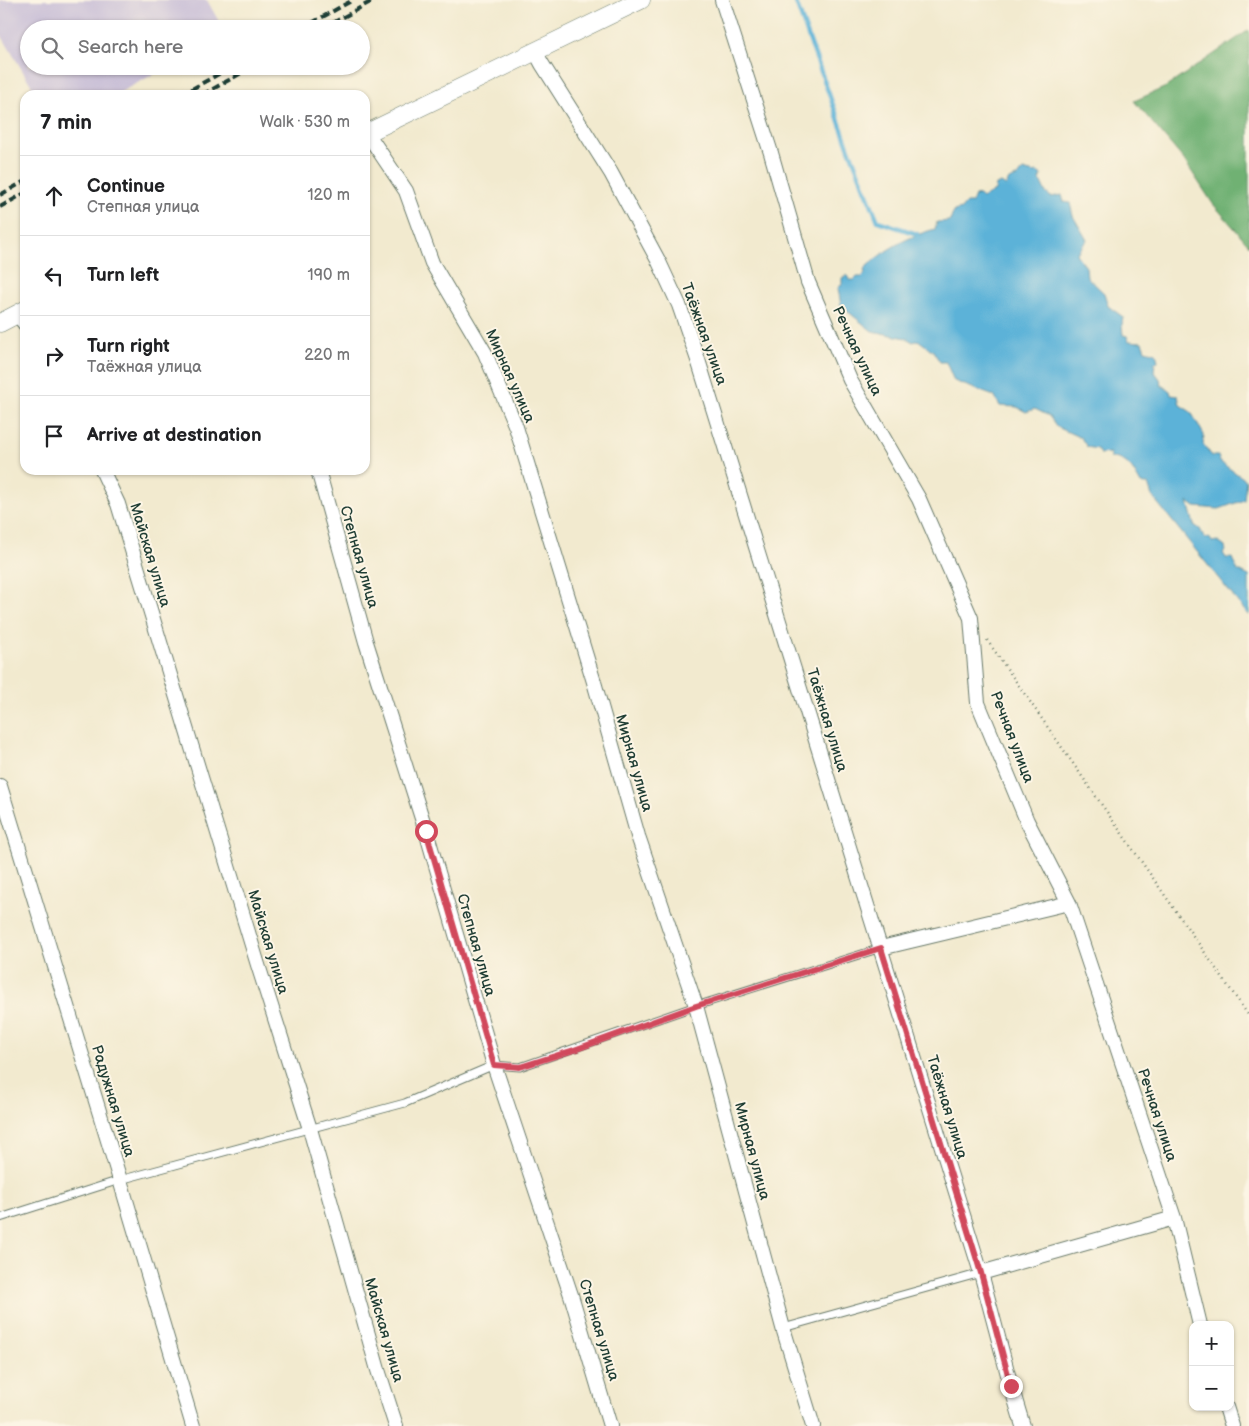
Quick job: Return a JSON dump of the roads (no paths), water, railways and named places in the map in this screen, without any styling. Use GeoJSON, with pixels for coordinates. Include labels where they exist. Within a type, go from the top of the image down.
{"type":"FeatureCollection","features":[{"type":"Feature","properties":{"kind":"street"},"geometry":{"type":"LineString","coordinates":[[370,132],[641,0]]}},
{"type":"Feature","properties":{"kind":"street","name":"Речная улица"},"geometry":{"type":"LineString","coordinates":[[722,0],[771,153],[808,282],[850,380],[920,499],[971,618],[978,703],[1027,821],[1069,902],[1174,1218],[1199,1321]]}},
{"type":"Feature","properties":{"kind":"street","name":"Таёжная улица"},"geometry":{"type":"LineString","coordinates":[[535,51],[611,173],[659,262],[679,305],[699,362],[981,1273],[1023,1426]]}},
{"type":"Feature","properties":{"kind":"street","name":"Мирная улица"},"geometry":{"type":"LineString","coordinates":[[370,140],[406,191],[432,263],[485,353],[516,427],[594,682],[638,836],[696,1006],[783,1328],[813,1426]]}},
{"type":"Feature","properties":{"kind":"street"},"geometry":{"type":"LineString","coordinates":[[0,323],[20,317]]}},
{"type":"Feature","properties":{"kind":"street","name":"Майская улица"},"geometry":{"type":"LineString","coordinates":[[104,475],[118,504],[258,965],[310,1129],[378,1370],[396,1426]]}},
{"type":"Feature","properties":{"kind":"street","name":"Степная улица"},"geometry":{"type":"LineString","coordinates":[[319,475],[366,642],[426,831],[494,1065],[571,1295],[610,1426]]}},
{"type":"Feature","properties":{"kind":"street","name":"Радужная улица"},"geometry":{"type":"LineString","coordinates":[[0,786],[193,1426]]}},
{"type":"Feature","properties":{"kind":"street"},"geometry":{"type":"LineString","coordinates":[[881,948],[1069,902]]}},
{"type":"Feature","properties":{"kind":"street"},"geometry":{"type":"LineString","coordinates":[[981,1273],[1174,1218]]}},
{"type":"Feature","properties":{"kind":"street"},"geometry":{"type":"LineString","coordinates":[[1227,1411],[1232,1426]]}},
{"type":"Feature","properties":{"kind":"lane"},"geometry":{"type":"LineString","coordinates":[[0,1218],[120,1180],[405,1103],[494,1065],[520,1067],[574,1050],[696,1006],[881,948]]}},
{"type":"Feature","properties":{"kind":"lane"},"geometry":{"type":"LineString","coordinates":[[783,1328],[981,1273]]}},
{"type":"Feature","properties":{"kind":"water"},"geometry":{"type":"Polygon","coordinates":[[[1023,170],[1037,172],[1042,175],[1040,180],[1046,193],[1051,197],[1062,195],[1064,202],[1070,203],[1073,216],[1087,240],[1076,254],[1086,267],[1087,277],[1104,293],[1108,306],[1123,317],[1123,335],[1127,336],[1129,341],[1142,342],[1145,350],[1156,353],[1158,361],[1155,363],[1154,371],[1160,379],[1161,385],[1170,391],[1171,395],[1178,396],[1180,405],[1191,412],[1204,435],[1203,444],[1212,456],[1218,456],[1220,462],[1246,480],[1244,500],[1219,509],[1195,507],[1188,502],[1194,525],[1200,529],[1205,539],[1209,537],[1212,542],[1217,541],[1225,547],[1226,551],[1223,553],[1226,558],[1232,558],[1237,570],[1249,576],[1249,616],[1152,496],[1148,484],[1141,484],[1126,463],[1110,458],[1110,453],[1100,454],[1097,449],[1087,447],[1081,438],[1057,427],[1049,416],[1035,409],[1026,412],[1017,407],[1000,406],[994,396],[954,381],[946,362],[940,362],[933,351],[918,340],[913,342],[906,338],[872,331],[841,306],[838,288],[842,284],[842,278],[847,275],[849,280],[862,277],[865,274],[864,269],[888,250],[906,240],[935,229],[937,222],[950,221],[954,211],[961,209],[966,203],[972,203],[975,196],[979,195],[982,198],[995,191],[996,185],[1001,183],[1006,186],[1009,180],[1019,176],[1023,170]]]}},
{"type":"Feature","properties":{"kind":"waterway"},"geometry":{"type":"LineString","coordinates":[[795,0],[849,149],[878,221],[917,234]]}},
{"type":"Feature","properties":{"kind":"railway"},"geometry":{"type":"LineString","coordinates":[[317,20],[353,0]]}},
{"type":"Feature","properties":{"kind":"railway"},"geometry":{"type":"LineString","coordinates":[[338,20],[374,0]]}},
{"type":"Feature","properties":{"kind":"railway"},"geometry":{"type":"LineString","coordinates":[[190,90],[217,75]]}},
{"type":"Feature","properties":{"kind":"railway"},"geometry":{"type":"LineString","coordinates":[[211,90],[238,75]]}},
{"type":"Feature","properties":{"kind":"railway"},"geometry":{"type":"LineString","coordinates":[[0,195],[20,184]]}},
{"type":"Feature","properties":{"kind":"railway"},"geometry":{"type":"LineString","coordinates":[[0,207],[20,196]]}}]}
